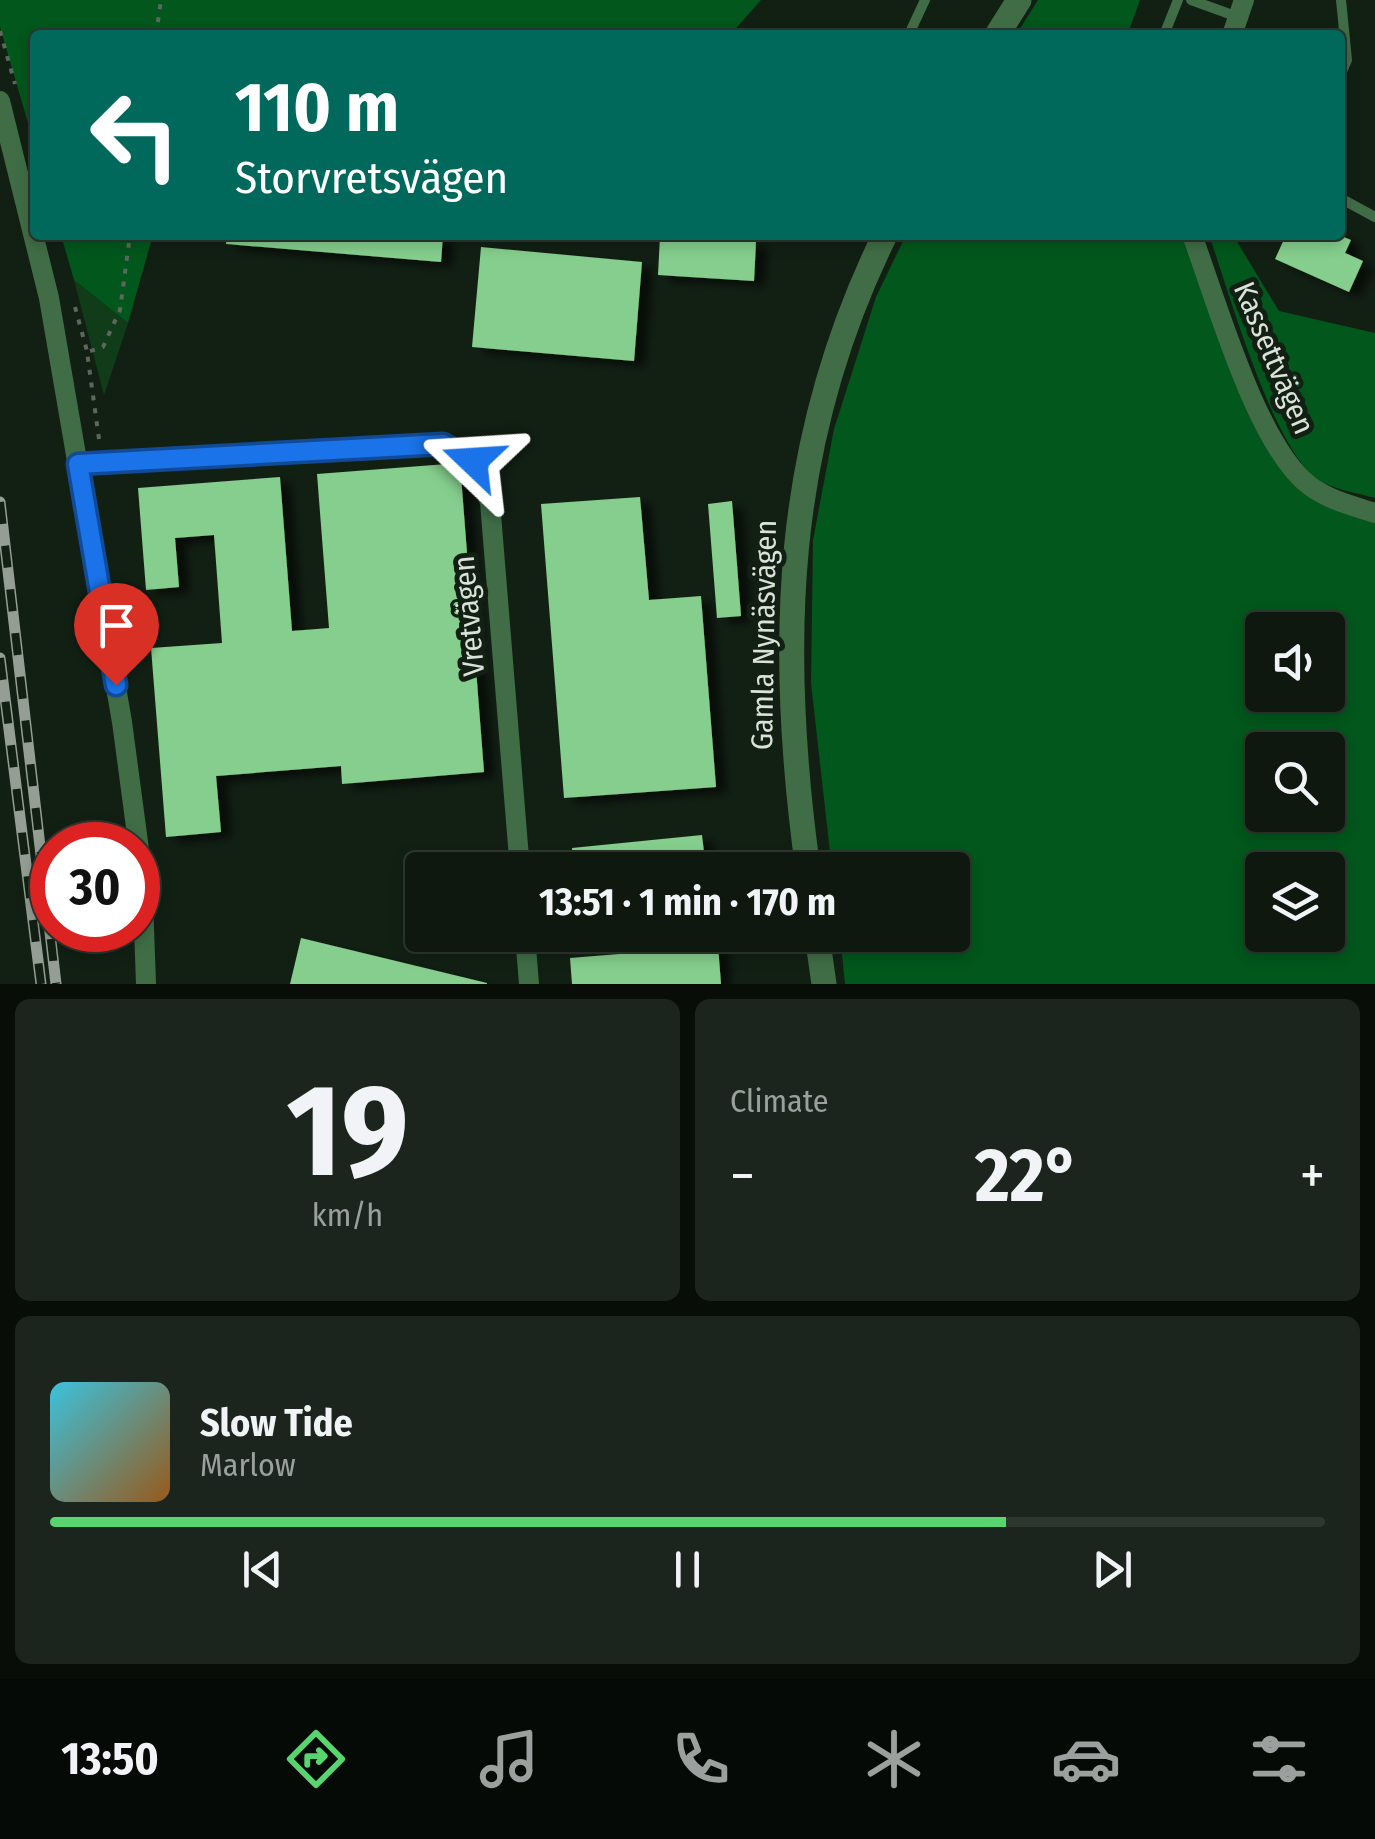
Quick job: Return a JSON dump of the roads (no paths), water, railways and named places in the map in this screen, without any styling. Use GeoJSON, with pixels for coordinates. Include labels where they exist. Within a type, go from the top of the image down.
{"type":"FeatureCollection","features":[{"type":"Feature","properties":{"kind":"street"},"geometry":{"type":"LineString","coordinates":[[999,30],[1019,0]]}},
{"type":"Feature","properties":{"kind":"street"},"geometry":{"type":"LineString","coordinates":[[0,101],[30,219]]}},
{"type":"Feature","properties":{"kind":"street"},"geometry":{"type":"LineString","coordinates":[[35,240],[50,298],[125,741],[142,872],[146,984]]}},
{"type":"Feature","properties":{"kind":"street","name":"Gamla Nynäsvägen"},"geometry":{"type":"LineString","coordinates":[[806,852],[795,776],[790,679],[793,564],[801,491],[817,414],[835,355],[880,240]]}},
{"type":"Feature","properties":{"kind":"street","name":"Kassettvägen"},"geometry":{"type":"LineString","coordinates":[[1194,240],[1248,387],[1279,451],[1308,485],[1375,513]]}},
{"type":"Feature","properties":{"kind":"street","name":"Vretvägen"},"geometry":{"type":"LineString","coordinates":[[78,464],[443,444],[473,461],[490,502],[519,852]]}},
{"type":"Feature","properties":{"kind":"street"},"geometry":{"type":"LineString","coordinates":[[526,952],[529,984]]}},
{"type":"Feature","properties":{"kind":"street"},"geometry":{"type":"LineString","coordinates":[[819,952],[824,984]]}},
{"type":"Feature","properties":{"kind":"lane"},"geometry":{"type":"LineString","coordinates":[[910,30],[925,0]]}},
{"type":"Feature","properties":{"kind":"lane"},"geometry":{"type":"LineString","coordinates":[[1166,30],[1178,0]]}},
{"type":"Feature","properties":{"kind":"lane"},"geometry":{"type":"LineString","coordinates":[[1191,0],[1238,17]]}},
{"type":"Feature","properties":{"kind":"lane"},"geometry":{"type":"LineString","coordinates":[[1341,0],[1344,30]]}},
{"type":"Feature","properties":{"kind":"lane"},"geometry":{"type":"LineString","coordinates":[[1345,201],[1375,217]]}},
{"type":"Feature","properties":{"kind":"railway"},"geometry":{"type":"LineString","coordinates":[[0,502],[56,984]]}},
{"type":"Feature","properties":{"kind":"railway"},"geometry":{"type":"LineString","coordinates":[[0,658],[41,984]]}}]}
